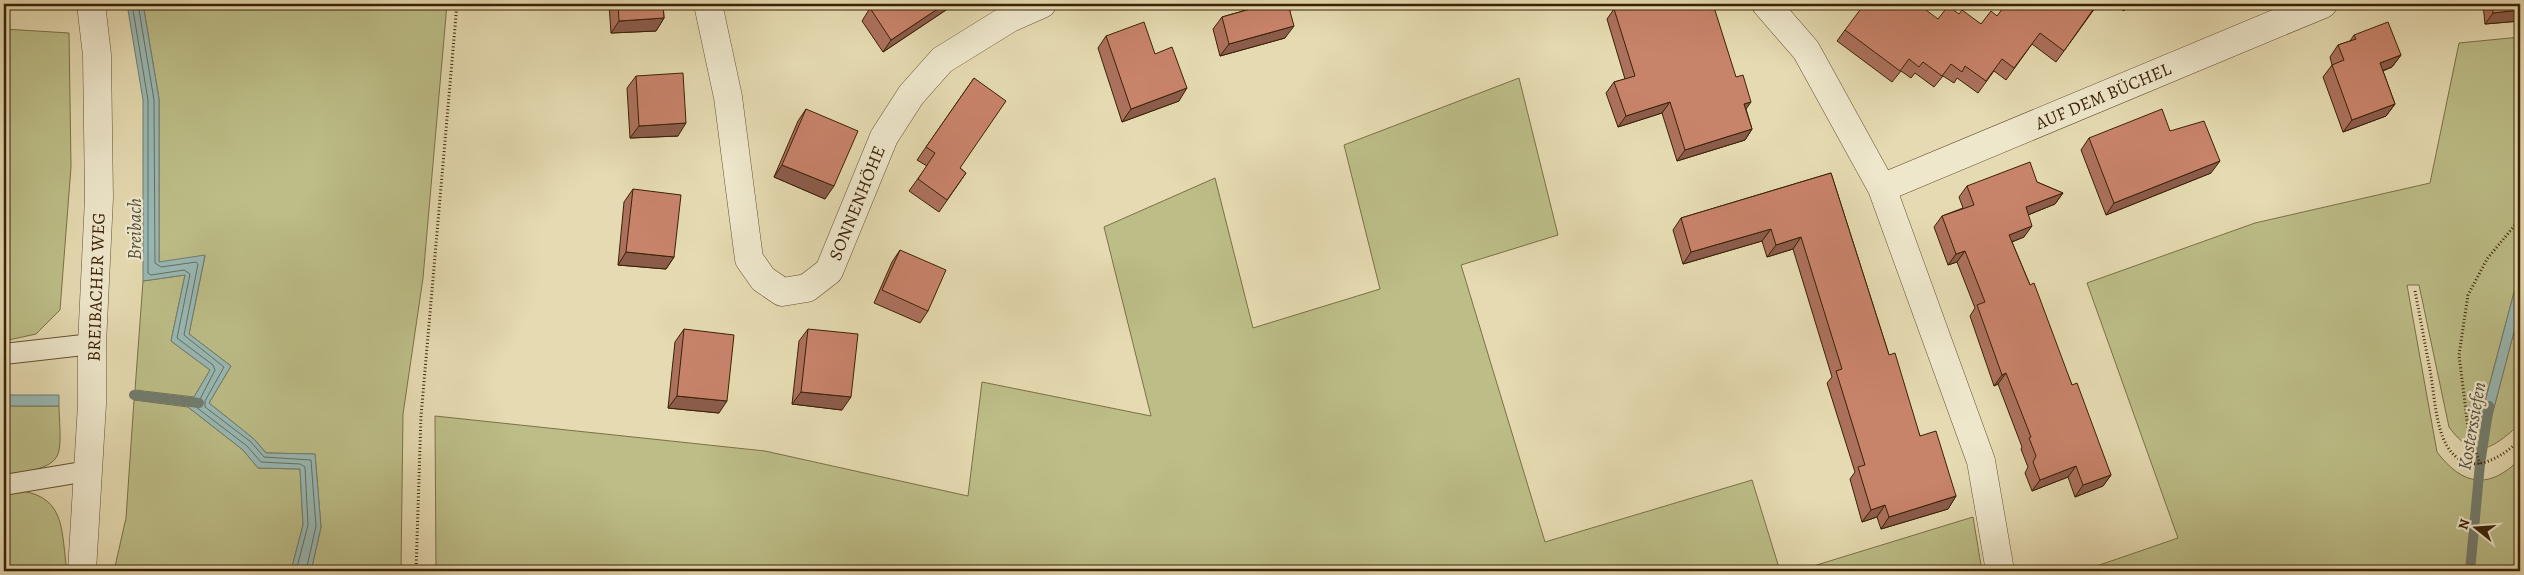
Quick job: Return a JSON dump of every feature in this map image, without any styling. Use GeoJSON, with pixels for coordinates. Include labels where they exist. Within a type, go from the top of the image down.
{"type":"FeatureCollection","features":[{"type":"Feature","properties":{"kind":"street","name":"BREIBACHER WEG"},"geometry":{"type":"LineString","coordinates":[[82,571],[92,404],[92,344],[99,198],[97,55],[91,4]]}},
{"type":"Feature","properties":{"kind":"street","name":"SONNENHÖHE"},"geometry":{"type":"LineString","coordinates":[[708,4],[728,97],[749,259],[763,279],[782,292],[807,288],[829,271],[884,137],[910,96],[942,60],[1010,18],[1042,4]]}},
{"type":"Feature","properties":{"kind":"street"},"geometry":{"type":"LineString","coordinates":[[1766,4],[1806,50],[1882,188],[1981,461],[1999,565]]}},
{"type":"Feature","properties":{"kind":"street","name":"AUF DEM BÜCHEL"},"geometry":{"type":"LineString","coordinates":[[1882,188],[2324,4]]}},
{"type":"Feature","properties":{"kind":"lane"},"geometry":{"type":"LineString","coordinates":[[4,354],[92,344]]}},
{"type":"Feature","properties":{"kind":"lane"},"geometry":{"type":"LineString","coordinates":[[4,485],[88,471]]}},
{"type":"Feature","properties":{"kind":"path"},"geometry":{"type":"LineString","coordinates":[[416,571],[421,416],[457,4]]}},
{"type":"Feature","properties":{"kind":"path"},"geometry":{"type":"LineString","coordinates":[[2480,464],[2468,428],[2459,354],[2468,294],[2487,259],[2520,220]]}},
{"type":"Feature","properties":{"kind":"path"},"geometry":{"type":"LineString","coordinates":[[2415,291],[2444,438],[2454,454],[2466,461],[2480,464],[2492,462],[2508,452],[2520,440]]}},
{"type":"Feature","properties":{"kind":"green space"},"geometry":{"type":"Polygon","coordinates":[[[143,4],[447,4],[423,278],[403,414],[401,571],[311,571],[321,527],[315,454],[266,453],[254,439],[209,403],[231,366],[189,334],[205,256],[159,263],[159,99],[143,4]]]}},
{"type":"Feature","properties":{"kind":"green space"},"geometry":{"type":"Polygon","coordinates":[[[4,29],[69,33],[71,167],[60,310],[36,334],[4,341],[4,29]]]}},
{"type":"Feature","properties":{"kind":"green space"},"geometry":{"type":"Polygon","coordinates":[[[2520,37],[2520,279],[2516,285],[2481,416],[2491,419],[2520,309],[2520,424],[2493,445],[2476,448],[2467,445],[2449,427],[2419,285],[2407,285],[2437,452],[2457,472],[2477,480],[2498,476],[2520,459],[2520,571],[2082,571],[2178,538],[2087,283],[2255,223],[2430,183],[2459,43],[2520,37]]]}},
{"type":"Feature","properties":{"kind":"green space"},"geometry":{"type":"Polygon","coordinates":[[[1519,78],[1558,235],[1461,265],[1545,542],[1752,480],[1780,571],[436,571],[435,416],[765,451],[968,496],[982,382],[1151,416],[1104,227],[1215,178],[1253,328],[1380,289],[1344,145],[1519,78]]]}},
{"type":"Feature","properties":{"kind":"green space"},"geometry":{"type":"Polygon","coordinates":[[[185,275],[171,341],[210,370],[194,397],[135,390],[143,281],[185,275]]]}},
{"type":"Feature","properties":{"kind":"green space"},"geometry":{"type":"Polygon","coordinates":[[[134,400],[188,407],[243,450],[258,468],[300,469],[303,525],[291,571],[114,571],[126,518],[134,400]]]}},
{"type":"Feature","properties":{"kind":"green space"},"geometry":{"type":"Polygon","coordinates":[[[4,406],[59,406],[60,444],[55,460],[34,470],[4,475],[4,406]]]}},
{"type":"Feature","properties":{"kind":"green space"},"geometry":{"type":"Polygon","coordinates":[[[21,491],[36,495],[47,501],[54,509],[62,531],[67,571],[4,571],[4,492],[21,491]]]}},
{"type":"Feature","properties":{"kind":"green space"},"geometry":{"type":"Polygon","coordinates":[[[1973,517],[1982,571],[1797,571],[1973,517]]]}},
{"type":"Feature","properties":{"kind":"water"},"geometry":{"type":"Polygon","coordinates":[[[127,4],[143,4],[159,99],[159,262],[205,255],[189,334],[231,366],[209,403],[254,439],[266,453],[315,454],[321,527],[311,571],[291,571],[303,525],[300,469],[258,468],[243,450],[188,407],[210,370],[171,341],[185,275],[143,281],[143,100],[127,4]]]}},
{"type":"Feature","properties":{"kind":"water"},"geometry":{"type":"Polygon","coordinates":[[[2520,279],[2520,309],[2491,419],[2481,417],[2516,285],[2520,279]]]}},
{"type":"Feature","properties":{"kind":"water"},"geometry":{"type":"Polygon","coordinates":[[[4,395],[59,395],[59,406],[4,406],[4,395]]]}},
{"type":"Feature","properties":{"kind":"building"},"geometry":{"type":"Polygon","coordinates":[[[618,4],[663,4],[664,18],[619,21],[618,4]]]}},
{"type":"Feature","properties":{"kind":"building"},"geometry":{"type":"Polygon","coordinates":[[[877,4],[945,4],[891,40],[870,8],[877,4]]]}},
{"type":"Feature","properties":{"kind":"building"},"geometry":{"type":"Polygon","coordinates":[[[1253,4],[1288,4],[1294,26],[1229,44],[1222,17],[1254,8],[1253,4]]]}},
{"type":"Feature","properties":{"kind":"building"},"geometry":{"type":"Polygon","coordinates":[[[1631,4],[1680,4],[1681,8],[1694,4],[1713,4],[1736,77],[1743,75],[1751,102],[1744,104],[1752,129],[1685,150],[1670,102],[1626,116],[1614,82],[1635,76],[1614,9],[1631,4]]]}},
{"type":"Feature","properties":{"kind":"building"},"geometry":{"type":"Polygon","coordinates":[[[1870,4],[1918,4],[1938,19],[1948,6],[1959,14],[1962,10],[1981,24],[1991,11],[1997,16],[2006,4],[2097,4],[2064,51],[2040,33],[2014,68],[2002,59],[1986,81],[1965,66],[1962,72],[1951,64],[1942,76],[1923,62],[1919,67],[1909,59],[1900,71],[1845,30],[1863,6],[1870,4]]]}},
{"type":"Feature","properties":{"kind":"building"},"geometry":{"type":"Polygon","coordinates":[[[2492,4],[2520,4],[2520,10],[2493,13],[2492,4]]]}},
{"type":"Feature","properties":{"kind":"building"},"geometry":{"type":"Polygon","coordinates":[[[1144,22],[1155,54],[1172,47],[1187,88],[1131,109],[1106,36],[1144,22]]]}},
{"type":"Feature","properties":{"kind":"building"},"geometry":{"type":"Polygon","coordinates":[[[2388,22],[2401,55],[2380,63],[2395,104],[2352,120],[2332,65],[2344,60],[2338,45],[2356,39],[2354,35],[2388,22]]]}},
{"type":"Feature","properties":{"kind":"building"},"geometry":{"type":"Polygon","coordinates":[[[683,73],[686,123],[639,126],[636,76],[683,73]]]}},
{"type":"Feature","properties":{"kind":"building"},"geometry":{"type":"Polygon","coordinates":[[[974,78],[1006,101],[960,168],[966,173],[947,200],[918,179],[935,153],[926,147],[974,78]]]}},
{"type":"Feature","properties":{"kind":"building"},"geometry":{"type":"Polygon","coordinates":[[[806,109],[858,131],[834,186],[782,165],[806,109]]]}},
{"type":"Feature","properties":{"kind":"building"},"geometry":{"type":"Polygon","coordinates":[[[2162,109],[2170,131],[2204,121],[2220,161],[2114,203],[2089,138],[2162,109]]]}},
{"type":"Feature","properties":{"kind":"building"},"geometry":{"type":"Polygon","coordinates":[[[2030,162],[2037,182],[2063,193],[2026,207],[2032,226],[2009,235],[2030,285],[2034,283],[2072,385],[2077,383],[2111,475],[2083,485],[2076,466],[2040,480],[2033,462],[2036,456],[2029,438],[2031,437],[2006,373],[2002,375],[1977,305],[1985,302],[1965,251],[1956,254],[1942,216],[1974,205],[1967,186],[2030,162]]]}},
{"type":"Feature","properties":{"kind":"building"},"geometry":{"type":"Polygon","coordinates":[[[1831,173],[1889,355],[1895,353],[1920,436],[1936,431],[1956,496],[1889,517],[1885,505],[1871,510],[1858,467],[1865,465],[1836,371],[1842,369],[1801,237],[1776,245],[1771,229],[1691,252],[1681,218],[1831,173]]]}},
{"type":"Feature","properties":{"kind":"building"},"geometry":{"type":"Polygon","coordinates":[[[633,189],[681,195],[674,257],[626,252],[633,189]]]}},
{"type":"Feature","properties":{"kind":"building"},"geometry":{"type":"Polygon","coordinates":[[[900,250],[946,270],[928,311],[882,290],[900,250]]]}},
{"type":"Feature","properties":{"kind":"building"},"geometry":{"type":"Polygon","coordinates":[[[684,329],[734,335],[727,401],[677,396],[684,329]]]}},
{"type":"Feature","properties":{"kind":"building"},"geometry":{"type":"Polygon","coordinates":[[[808,329],[858,334],[851,397],[801,392],[808,329]]]}},
{"type":"Feature","properties":{"kind":"waterway"},"geometry":{"type":"LineString","coordinates":[[134,395],[199,403]]}},
{"type":"Feature","properties":{"kind":"waterway","name":"Kosterssiefen"},"geometry":{"type":"LineString","coordinates":[[2470,571],[2480,464],[2489,406]]}},
{"type":"Feature","properties":{"kind":"water label","name":"Breibach"},"geometry":{"type":"Point","coordinates":[134,229]}}]}
